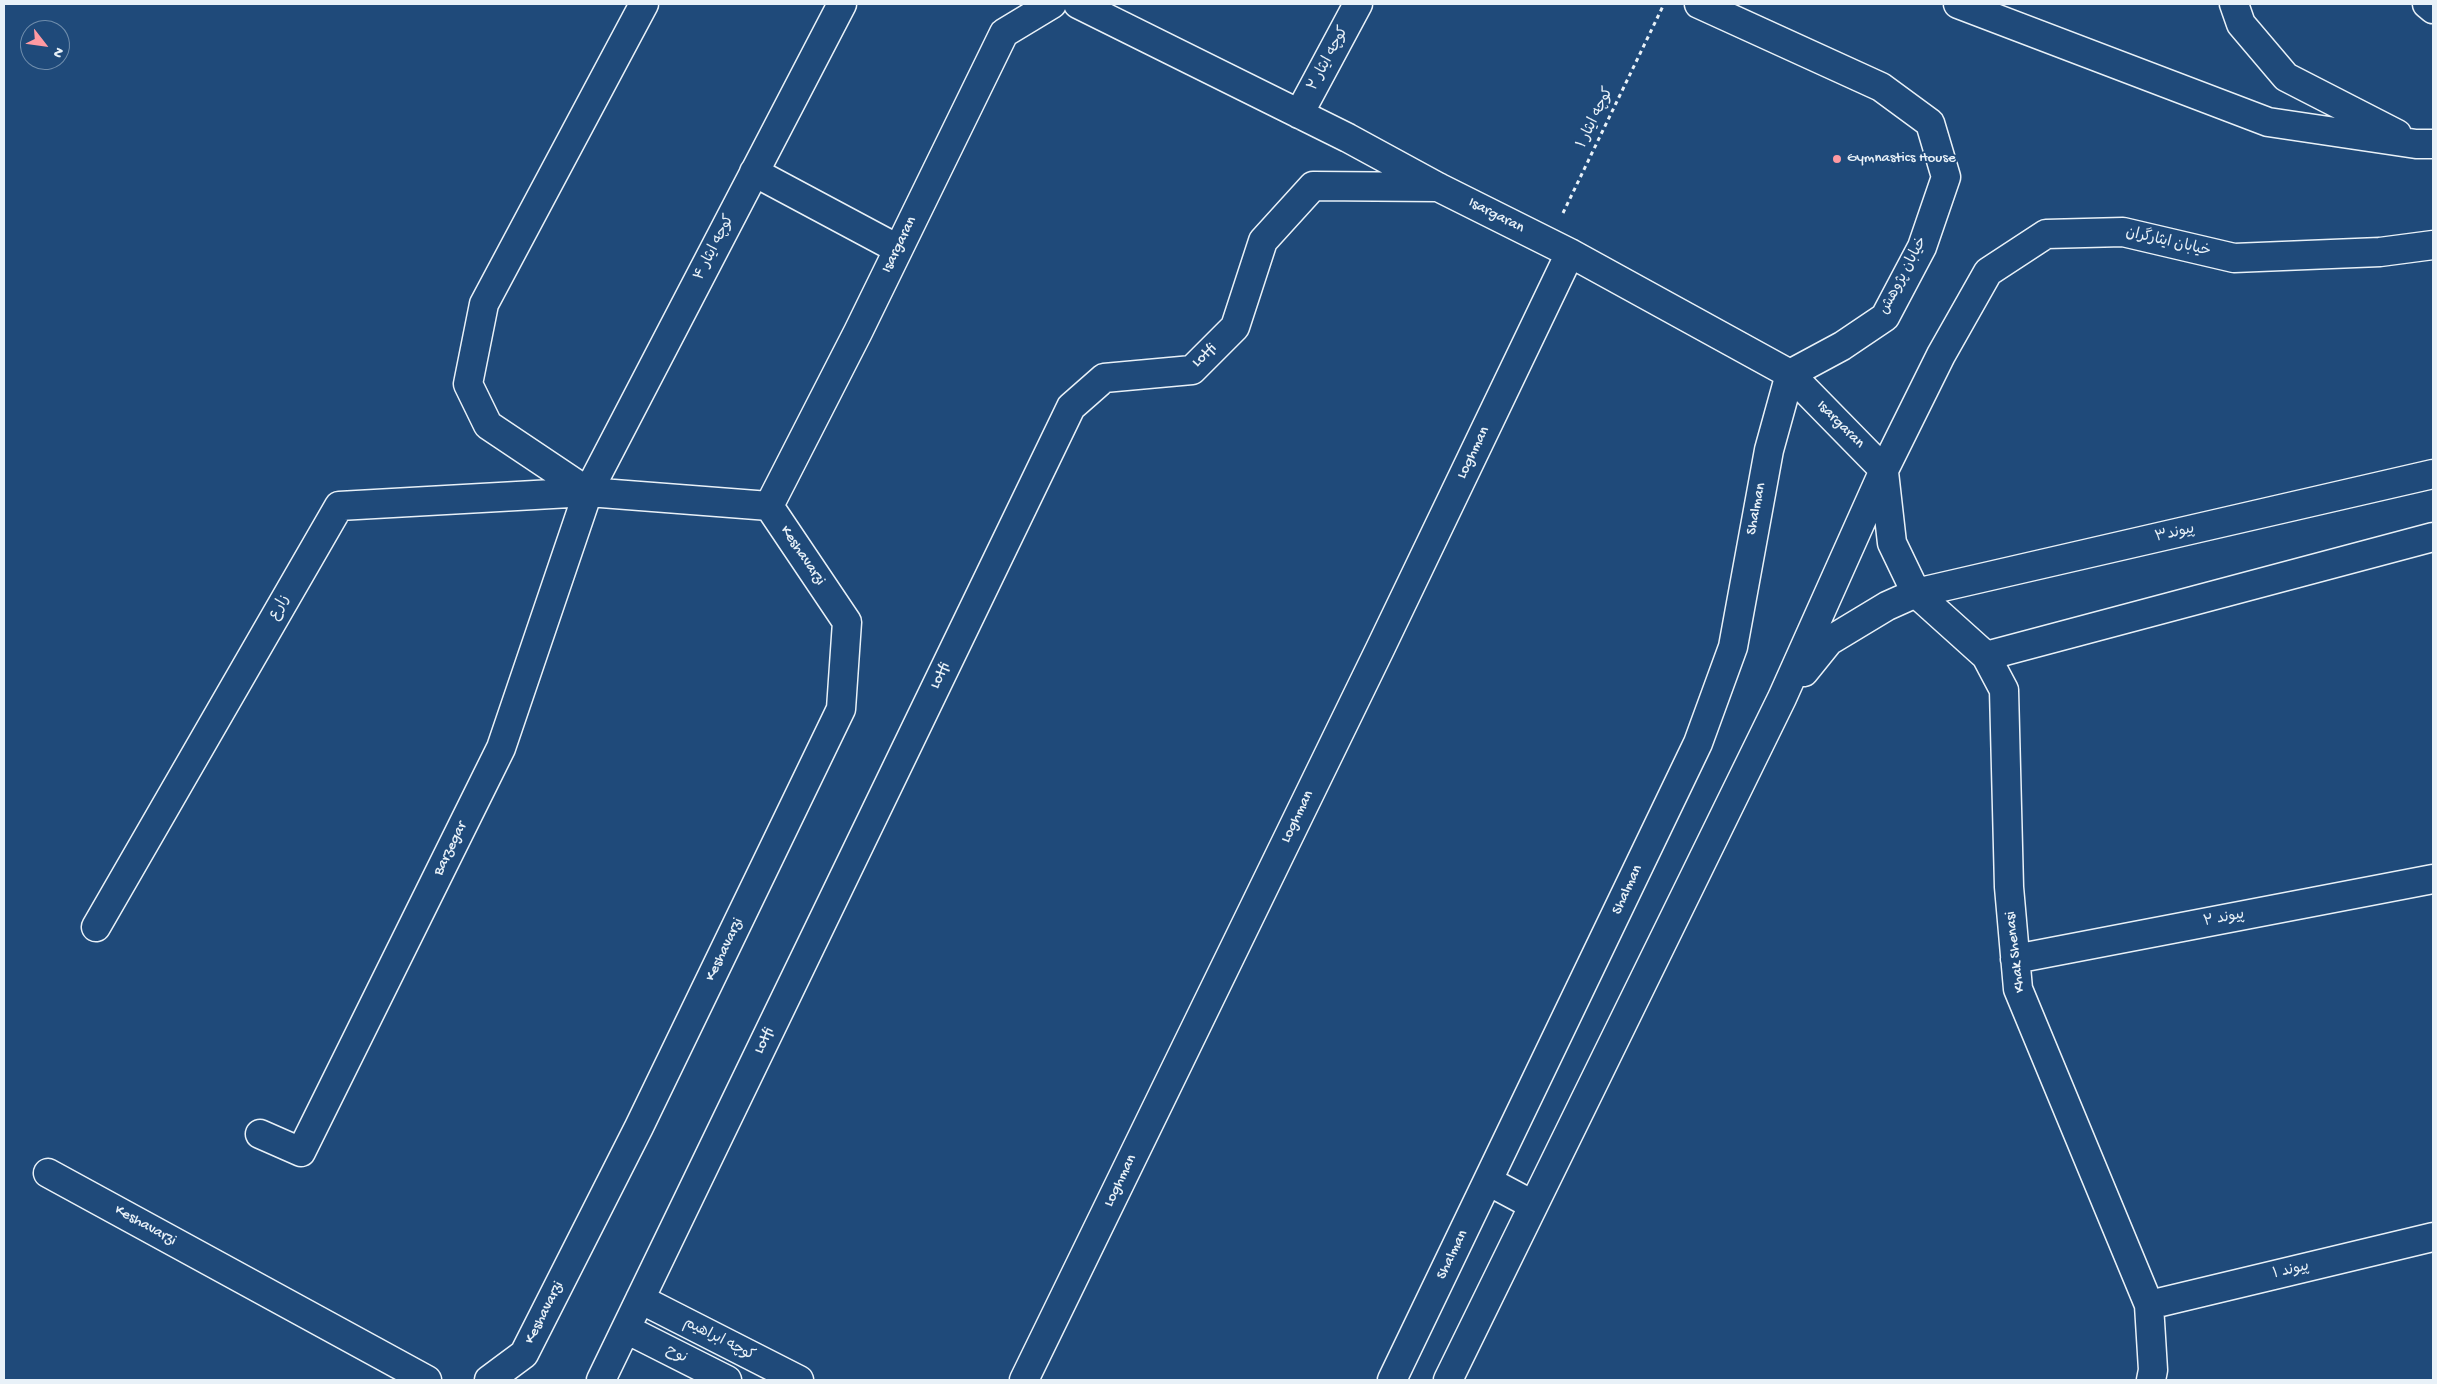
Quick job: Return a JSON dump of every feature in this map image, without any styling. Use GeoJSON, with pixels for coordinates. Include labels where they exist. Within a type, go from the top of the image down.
{"type":"FeatureCollection","features":[{"type":"Feature","properties":{"kind":"street"},"geometry":{"type":"LineString","coordinates":[[644,4],[484,304],[468,384],[488,425],[588,492],[769,506]]}},
{"type":"Feature","properties":{"kind":"street","name":"کوچه ایثار ۴"},"geometry":{"type":"LineString","coordinates":[[588,492],[842,4]]}},
{"type":"Feature","properties":{"kind":"street","name":"Isargaran"},"geometry":{"type":"LineString","coordinates":[[769,506],[1004,33],[1052,4]]}},
{"type":"Feature","properties":{"kind":"street","name":"Isargaran"},"geometry":{"type":"LineString","coordinates":[[1078,4],[1299,114],[1559,248],[1790,374],[1884,470]]}},
{"type":"Feature","properties":{"kind":"street","name":"کوچه ایثار ۲"},"geometry":{"type":"LineString","coordinates":[[1299,114],[1358,4]]}},
{"type":"Feature","properties":{"kind":"street","name":"خیابان پژوهش"},"geometry":{"type":"LineString","coordinates":[[1699,4],[1882,87],[1930,124],[1946,177],[1922,247],[1884,317],[1842,346],[1790,374]]}},
{"type":"Feature","properties":{"kind":"street"},"geometry":{"type":"LineString","coordinates":[[1958,4],[2268,122],[2425,144]]}},
{"type":"Feature","properties":{"kind":"street"},"geometry":{"type":"LineString","coordinates":[[2234,4],[2241,24],[2286,77],[2425,144]]}},
{"type":"Feature","properties":{"kind":"street"},"geometry":{"type":"LineString","coordinates":[[2427,4],[2433,9]]}},
{"type":"Feature","properties":{"kind":"street"},"geometry":{"type":"LineString","coordinates":[[754,172],[898,249]]}},
{"type":"Feature","properties":{"kind":"street","name":"Lotfi"},"geometry":{"type":"LineString","coordinates":[[601,1380],[1071,407],[1104,378],[1192,370],[1235,328],[1263,241],[1314,186],[1438,187]]}},
{"type":"Feature","properties":{"kind":"street","name":"خیابان ایثارگران"},"geometry":{"type":"LineString","coordinates":[[1884,470],[1941,355],[1988,272],[2046,234],[2123,232],[2234,258],[2380,252],[2433,245]]}},
{"type":"Feature","properties":{"kind":"street","name":"Loghman"},"geometry":{"type":"LineString","coordinates":[[1024,1380],[1384,640],[1559,248]]}},
{"type":"Feature","properties":{"kind":"street","name":"Shalman"},"geometry":{"type":"LineString","coordinates":[[1392,1380],[1698,743],[1733,647],[1768,450],[1790,374]]}},
{"type":"Feature","properties":{"kind":"street"},"geometry":{"type":"LineString","coordinates":[[1884,470],[1892,543],[1916,593]]}},
{"type":"Feature","properties":{"kind":"street"},"geometry":{"type":"LineString","coordinates":[[1448,1380],[1782,698],[1884,470]]}},
{"type":"Feature","properties":{"kind":"street","name":"پیوند۳"},"geometry":{"type":"LineString","coordinates":[[1782,698],[1830,641],[1887,606],[1916,593],[2433,474]]}},
{"type":"Feature","properties":{"kind":"street","name":"زارع"},"geometry":{"type":"LineString","coordinates":[[96,927],[339,506],[588,492]]}},
{"type":"Feature","properties":{"kind":"street","name":"Barzegar"},"geometry":{"type":"LineString","coordinates":[[260,1134],[301,1152],[501,748],[588,492]]}},
{"type":"Feature","properties":{"kind":"street","name":"Keshavarzi"},"geometry":{"type":"LineString","coordinates":[[488,1380],[524,1354],[643,1118],[841,709],[847,622],[769,506]]}},
{"type":"Feature","properties":{"kind":"street"},"geometry":{"type":"LineString","coordinates":[[1986,656],[2433,537]]}},
{"type":"Feature","properties":{"kind":"street","name":"Khak Shenasi"},"geometry":{"type":"LineString","coordinates":[[1916,593],[1986,656],[2004,690],[2009,887],[2018,989],[2149,1305],[2153,1370],[2151,1380]]}},
{"type":"Feature","properties":{"kind":"street","name":"پیوند ۲"},"geometry":{"type":"LineString","coordinates":[[2015,959],[2433,879]]}},
{"type":"Feature","properties":{"kind":"street","name":"Keshavarzi"},"geometry":{"type":"LineString","coordinates":[[48,1172],[428,1380]]}},
{"type":"Feature","properties":{"kind":"street"},"geometry":{"type":"LineString","coordinates":[[1488,1181],[1533,1205]]}},
{"type":"Feature","properties":{"kind":"street","name":"پیوند ۱"},"geometry":{"type":"LineString","coordinates":[[2149,1305],[2433,1237]]}},
{"type":"Feature","properties":{"kind":"street","name":"کوچه ابراهیم"},"geometry":{"type":"LineString","coordinates":[[640,1299],[799,1380]]}},
{"type":"Feature","properties":{"kind":"street","name":"نوح"},"geometry":{"type":"LineString","coordinates":[[626,1329],[727,1380]]}},
{"type":"Feature","properties":{"kind":"path","name":"کوچه ایثار ۱"},"geometry":{"type":"LineString","coordinates":[[1559,248],[1664,4]]}},
{"type":"Feature","properties":{"kind":"place","name":"Gymnastics House"},"geometry":{"type":"Point","coordinates":[1837,159]}}]}
